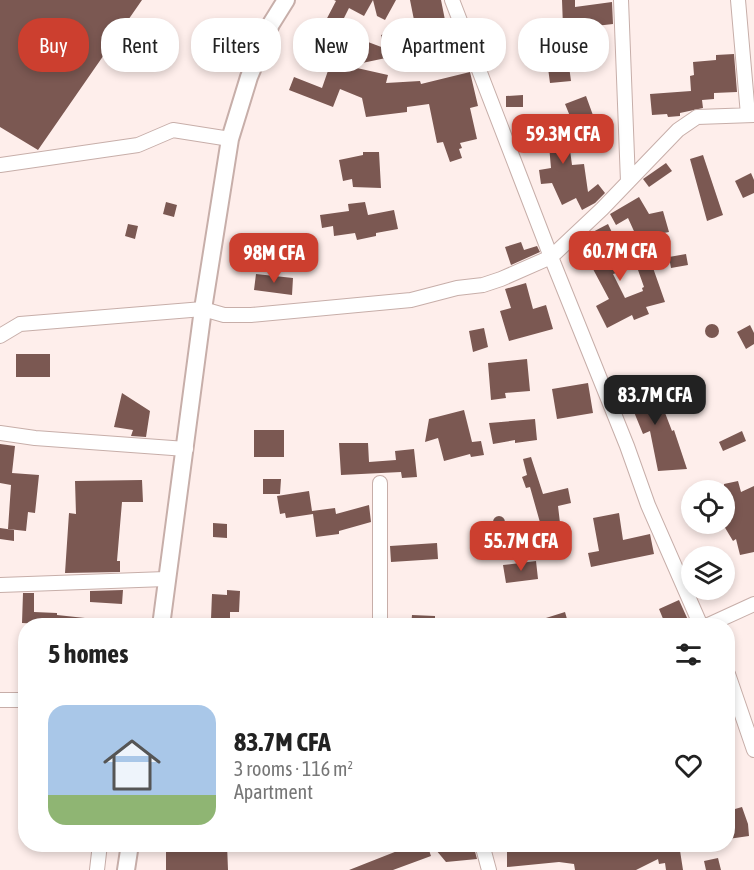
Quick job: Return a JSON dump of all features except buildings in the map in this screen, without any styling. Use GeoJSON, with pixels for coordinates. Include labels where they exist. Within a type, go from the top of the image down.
{"type":"FeatureCollection","features":[{"type":"Feature","properties":{"kind":"main road"},"geometry":{"type":"LineString","coordinates":[[162,618],[203,309],[230,139],[249,77],[271,24],[286,0]]}},
{"type":"Feature","properties":{"kind":"main road"},"geometry":{"type":"LineString","coordinates":[[126,870],[129,852]]}},
{"type":"Feature","properties":{"kind":"street"},"geometry":{"type":"LineString","coordinates":[[452,0],[663,542],[697,618]]}},
{"type":"Feature","properties":{"kind":"street"},"geometry":{"type":"LineString","coordinates":[[621,0],[628,182]]}},
{"type":"Feature","properties":{"kind":"street"},"geometry":{"type":"LineString","coordinates":[[0,336],[20,324],[203,309],[224,315],[251,315],[411,300],[457,288],[483,285],[551,257],[678,130],[697,117],[751,115],[738,0]]}},
{"type":"Feature","properties":{"kind":"street"},"geometry":{"type":"LineString","coordinates":[[0,165],[138,146],[173,130],[230,139]]}},
{"type":"Feature","properties":{"kind":"street"},"geometry":{"type":"LineString","coordinates":[[0,433],[36,438],[186,449]]}},
{"type":"Feature","properties":{"kind":"street"},"geometry":{"type":"LineString","coordinates":[[380,483],[380,618]]}},
{"type":"Feature","properties":{"kind":"street"},"geometry":{"type":"LineString","coordinates":[[0,585],[166,579]]}},
{"type":"Feature","properties":{"kind":"street"},"geometry":{"type":"LineString","coordinates":[[723,618],[754,604]]}},
{"type":"Feature","properties":{"kind":"street"},"geometry":{"type":"LineString","coordinates":[[735,694],[754,750]]}},
{"type":"Feature","properties":{"kind":"street"},"geometry":{"type":"LineString","coordinates":[[0,700],[18,700]]}},
{"type":"Feature","properties":{"kind":"street"},"geometry":{"type":"LineString","coordinates":[[97,870],[99,852]]}},
{"type":"Feature","properties":{"kind":"street"},"geometry":{"type":"LineString","coordinates":[[484,852],[489,870]]}}]}
